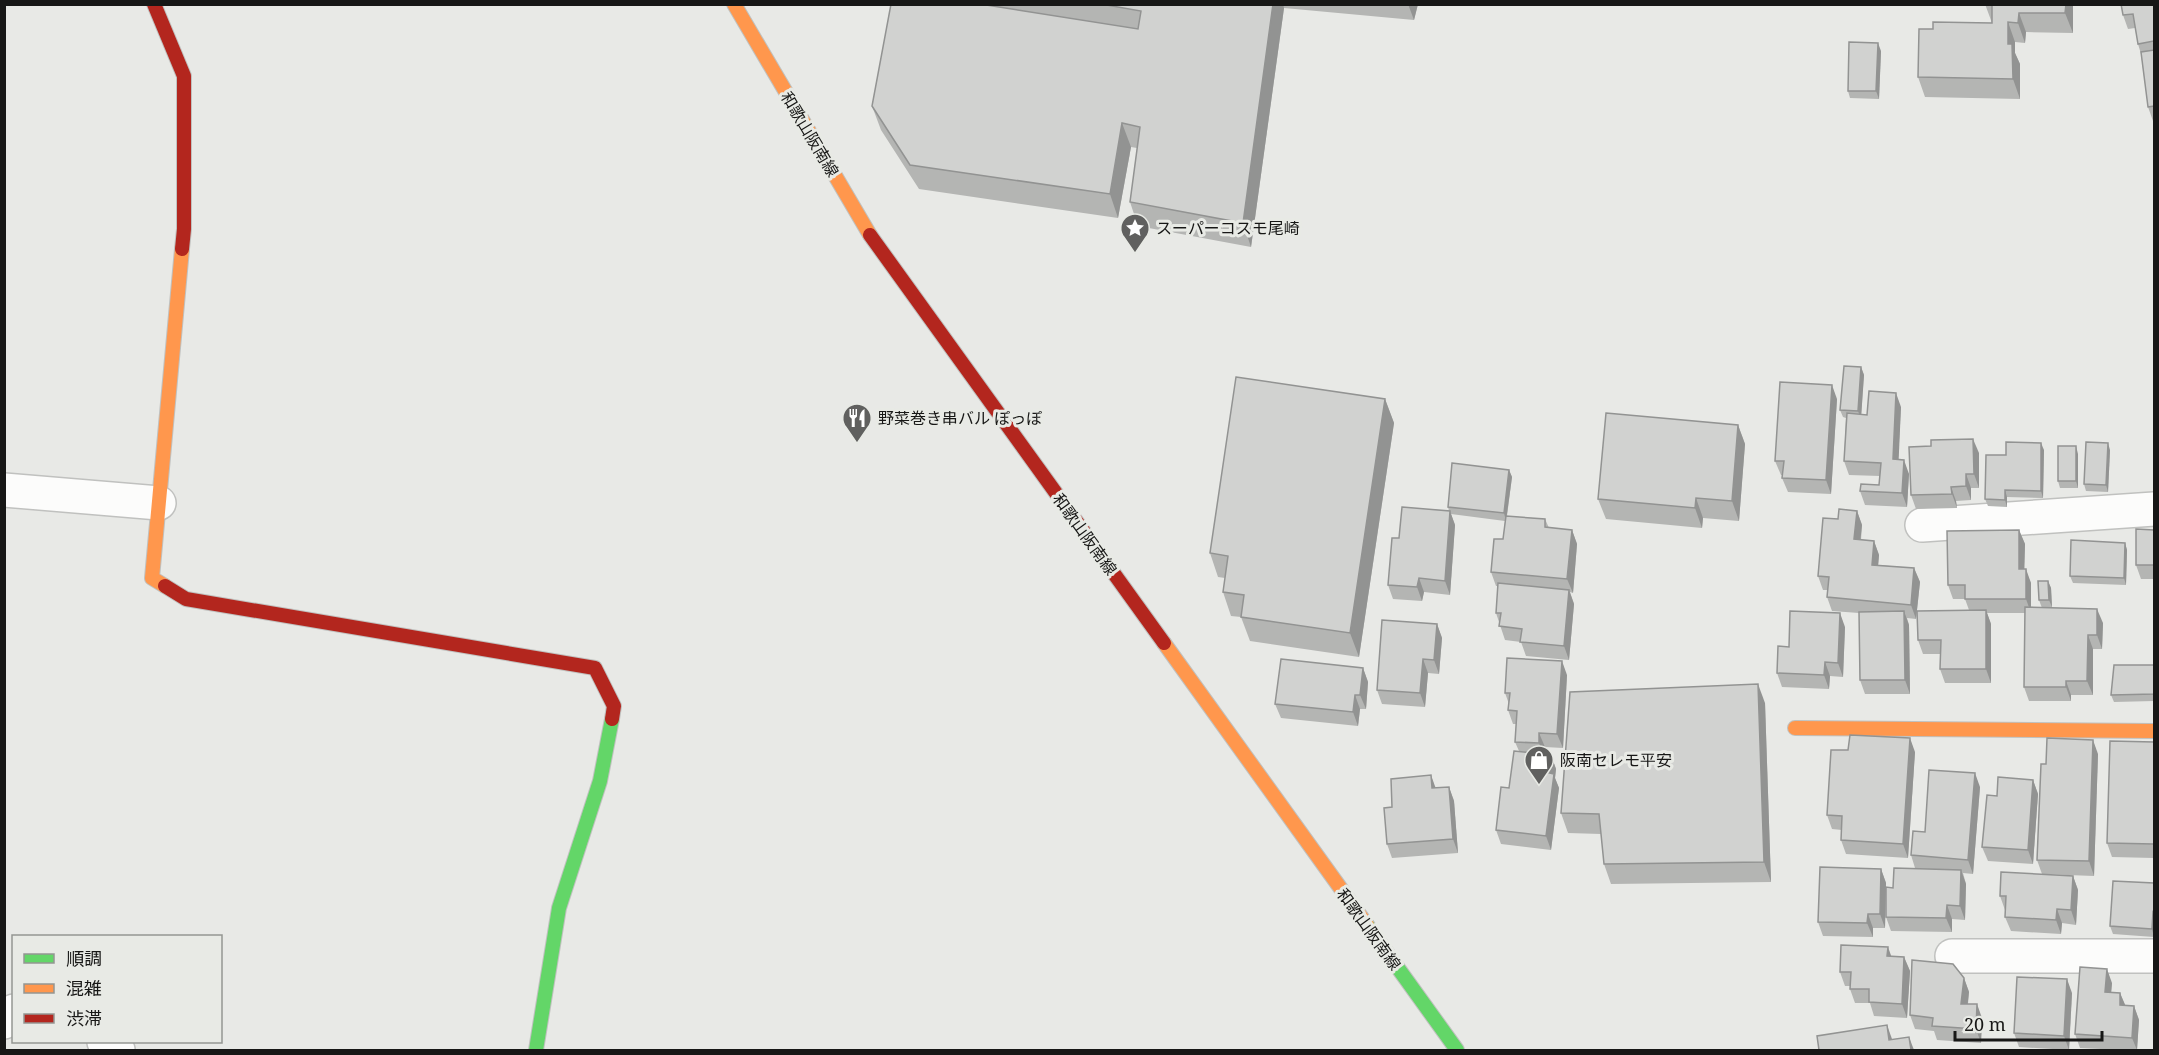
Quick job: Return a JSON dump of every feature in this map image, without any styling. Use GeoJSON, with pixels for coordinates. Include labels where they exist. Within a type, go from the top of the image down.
{"type":"FeatureCollection","features":[{"type":"Feature","properties":{"kind":"street"},"geometry":{"type":"LineString","coordinates":[[154,4],[184,76],[184,229],[152,578],[186,599],[595,668],[614,706],[600,781],[558,908],[536,1050]]}},
{"type":"Feature","properties":{"kind":"street","name":"和歌山阪南線"},"geometry":{"type":"LineString","coordinates":[[734,4],[877,246],[1457,1050]]}},
{"type":"Feature","properties":{"kind":"street"},"geometry":{"type":"LineString","coordinates":[[4,490],[159,503]]}},
{"type":"Feature","properties":{"kind":"street"},"geometry":{"type":"LineString","coordinates":[[1922,525],[2154,509]]}},
{"type":"Feature","properties":{"kind":"street"},"geometry":{"type":"LineString","coordinates":[[1795,728],[2154,731]]}},
{"type":"Feature","properties":{"kind":"street"},"geometry":{"type":"LineString","coordinates":[[1952,956],[2154,956]]}},
{"type":"Feature","properties":{"kind":"building"},"geometry":{"type":"Polygon","coordinates":[[[891,4],[980,4],[1138,29],[1141,11],[1101,4],[1273,4],[1243,223],[1130,202],[1140,127],[1122,123],[1110,194],[910,165],[872,106],[891,4]]]}},
{"type":"Feature","properties":{"kind":"building"},"geometry":{"type":"Polygon","coordinates":[[[1992,4],[2066,4],[2065,13],[2019,13],[2018,23],[2008,22],[2008,44],[2012,44],[2013,79],[1918,77],[1919,29],[1933,29],[1933,22],[1992,23],[1992,4]]]}},
{"type":"Feature","properties":{"kind":"building"},"geometry":{"type":"Polygon","coordinates":[[[2121,4],[2154,4],[2154,41],[2138,44],[2133,14],[2123,15],[2121,4]]]}},
{"type":"Feature","properties":{"kind":"building"},"geometry":{"type":"Polygon","coordinates":[[[1849,42],[1878,43],[1876,91],[1848,91],[1849,42]]]}},
{"type":"Feature","properties":{"kind":"building"},"geometry":{"type":"Polygon","coordinates":[[[2154,50],[2154,106],[2148,107],[2141,52],[2154,50]]]}},
{"type":"Feature","properties":{"kind":"building"},"geometry":{"type":"Polygon","coordinates":[[[1844,366],[1861,367],[1858,411],[1840,410],[1844,366]]]}},
{"type":"Feature","properties":{"kind":"building"},"geometry":{"type":"Polygon","coordinates":[[[1236,377],[1385,399],[1350,633],[1241,617],[1244,595],[1223,592],[1228,556],[1210,553],[1236,377]]]}},
{"type":"Feature","properties":{"kind":"building"},"geometry":{"type":"Polygon","coordinates":[[[1780,382],[1832,385],[1826,480],[1782,478],[1784,461],[1775,461],[1780,382]]]}},
{"type":"Feature","properties":{"kind":"building"},"geometry":{"type":"Polygon","coordinates":[[[1869,391],[1896,393],[1893,459],[1904,460],[1902,493],[1860,491],[1861,484],[1879,485],[1881,463],[1844,461],[1847,413],[1867,415],[1869,391]]]}},
{"type":"Feature","properties":{"kind":"building"},"geometry":{"type":"Polygon","coordinates":[[[1606,413],[1738,425],[1732,501],[1696,498],[1695,508],[1598,499],[1606,413]]]}},
{"type":"Feature","properties":{"kind":"building"},"geometry":{"type":"Polygon","coordinates":[[[1973,439],[1974,474],[1966,474],[1966,486],[1951,487],[1952,494],[1911,495],[1909,447],[1931,446],[1931,440],[1973,439]]]}},
{"type":"Feature","properties":{"kind":"building"},"geometry":{"type":"Polygon","coordinates":[[[2006,442],[2041,443],[2041,491],[2005,490],[2005,500],[1985,499],[1986,455],[2006,455],[2006,442]]]}},
{"type":"Feature","properties":{"kind":"building"},"geometry":{"type":"Polygon","coordinates":[[[2086,442],[2108,443],[2106,485],[2084,484],[2086,442]]]}},
{"type":"Feature","properties":{"kind":"building"},"geometry":{"type":"Polygon","coordinates":[[[2058,446],[2076,446],[2076,481],[2058,481],[2058,446]]]}},
{"type":"Feature","properties":{"kind":"building"},"geometry":{"type":"Polygon","coordinates":[[[1452,463],[1509,470],[1504,513],[1448,507],[1452,463]]]}},
{"type":"Feature","properties":{"kind":"building"},"geometry":{"type":"Polygon","coordinates":[[[1402,507],[1450,511],[1445,581],[1419,578],[1417,587],[1388,585],[1392,538],[1399,538],[1402,507]]]}},
{"type":"Feature","properties":{"kind":"building"},"geometry":{"type":"Polygon","coordinates":[[[1839,509],[1857,511],[1854,539],[1874,541],[1872,565],[1914,568],[1911,605],[1827,597],[1829,577],[1818,576],[1823,518],[1838,519],[1839,509]]]}},
{"type":"Feature","properties":{"kind":"building"},"geometry":{"type":"Polygon","coordinates":[[[1506,516],[1545,519],[1545,527],[1572,530],[1567,579],[1491,572],[1494,539],[1503,539],[1506,516]]]}},
{"type":"Feature","properties":{"kind":"building"},"geometry":{"type":"Polygon","coordinates":[[[2136,529],[2154,530],[2154,565],[2136,565],[2136,529]]]}},
{"type":"Feature","properties":{"kind":"building"},"geometry":{"type":"Polygon","coordinates":[[[2019,530],[2019,569],[2026,569],[2026,599],[1965,599],[1965,585],[1948,585],[1947,531],[2019,530]]]}},
{"type":"Feature","properties":{"kind":"building"},"geometry":{"type":"Polygon","coordinates":[[[2071,540],[2125,543],[2124,578],[2070,576],[2071,540]]]}},
{"type":"Feature","properties":{"kind":"building"},"geometry":{"type":"Polygon","coordinates":[[[2038,581],[2048,581],[2049,600],[2039,600],[2038,581]]]}},
{"type":"Feature","properties":{"kind":"building"},"geometry":{"type":"Polygon","coordinates":[[[1498,583],[1569,590],[1564,646],[1520,642],[1522,629],[1499,626],[1501,613],[1496,613],[1498,583]]]}},
{"type":"Feature","properties":{"kind":"building"},"geometry":{"type":"Polygon","coordinates":[[[2025,607],[2097,609],[2097,635],[2088,635],[2087,681],[2066,681],[2066,687],[2024,687],[2025,607]]]}},
{"type":"Feature","properties":{"kind":"building"},"geometry":{"type":"Polygon","coordinates":[[[1986,610],[1986,669],[1940,669],[1941,640],[1918,640],[1917,611],[1986,610]]]}},
{"type":"Feature","properties":{"kind":"building"},"geometry":{"type":"Polygon","coordinates":[[[1790,611],[1840,613],[1838,663],[1825,662],[1824,675],[1777,673],[1778,646],[1789,647],[1790,611]]]}},
{"type":"Feature","properties":{"kind":"building"},"geometry":{"type":"Polygon","coordinates":[[[1904,611],[1905,680],[1860,680],[1859,612],[1904,611]]]}},
{"type":"Feature","properties":{"kind":"building"},"geometry":{"type":"Polygon","coordinates":[[[1382,620],[1437,624],[1434,660],[1423,659],[1420,693],[1377,690],[1382,620]]]}},
{"type":"Feature","properties":{"kind":"building"},"geometry":{"type":"Polygon","coordinates":[[[1507,658],[1562,661],[1557,734],[1539,733],[1539,743],[1515,742],[1517,711],[1508,710],[1510,693],[1505,693],[1507,658]]]}},
{"type":"Feature","properties":{"kind":"building"},"geometry":{"type":"Polygon","coordinates":[[[1281,659],[1363,668],[1360,695],[1355,695],[1353,712],[1275,704],[1281,659]]]}},
{"type":"Feature","properties":{"kind":"building"},"geometry":{"type":"Polygon","coordinates":[[[2114,665],[2154,665],[2154,694],[2111,695],[2114,665]]]}},
{"type":"Feature","properties":{"kind":"building"},"geometry":{"type":"Polygon","coordinates":[[[1758,684],[1764,862],[1604,864],[1599,814],[1561,813],[1570,692],[1758,684]]]}},
{"type":"Feature","properties":{"kind":"building"},"geometry":{"type":"Polygon","coordinates":[[[1850,735],[1910,738],[1903,844],[1841,840],[1842,816],[1827,815],[1831,750],[1848,750],[1850,735]]]}},
{"type":"Feature","properties":{"kind":"building"},"geometry":{"type":"Polygon","coordinates":[[[2047,738],[2093,740],[2089,861],[2037,860],[2041,764],[2046,764],[2047,738]]]}},
{"type":"Feature","properties":{"kind":"building"},"geometry":{"type":"Polygon","coordinates":[[[2110,741],[2154,742],[2154,844],[2107,843],[2110,741]]]}},
{"type":"Feature","properties":{"kind":"building"},"geometry":{"type":"Polygon","coordinates":[[[1514,751],[1551,755],[1549,773],[1554,774],[1546,836],[1496,830],[1501,787],[1509,788],[1514,751]]]}},
{"type":"Feature","properties":{"kind":"building"},"geometry":{"type":"Polygon","coordinates":[[[1929,770],[1975,773],[1968,860],[1911,855],[1913,831],[1925,832],[1929,770]]]}},
{"type":"Feature","properties":{"kind":"building"},"geometry":{"type":"Polygon","coordinates":[[[1431,775],[1432,788],[1449,787],[1453,839],[1387,844],[1384,808],[1392,807],[1391,779],[1431,775]]]}},
{"type":"Feature","properties":{"kind":"building"},"geometry":{"type":"Polygon","coordinates":[[[1998,777],[2033,780],[2028,850],[1982,847],[1987,795],[1997,796],[1998,777]]]}},
{"type":"Feature","properties":{"kind":"building"},"geometry":{"type":"Polygon","coordinates":[[[1820,867],[1881,869],[1880,914],[1868,914],[1867,923],[1818,922],[1820,867]]]}},
{"type":"Feature","properties":{"kind":"building"},"geometry":{"type":"Polygon","coordinates":[[[1894,868],[1961,870],[1960,906],[1947,905],[1946,918],[1886,917],[1886,887],[1893,888],[1894,868]]]}},
{"type":"Feature","properties":{"kind":"building"},"geometry":{"type":"Polygon","coordinates":[[[2001,872],[2073,876],[2071,910],[2057,909],[2056,920],[2005,917],[2006,896],[2000,896],[2001,872]]]}},
{"type":"Feature","properties":{"kind":"building"},"geometry":{"type":"Polygon","coordinates":[[[2113,881],[2154,883],[2152,929],[2110,926],[2113,881]]]}},
{"type":"Feature","properties":{"kind":"building"},"geometry":{"type":"Polygon","coordinates":[[[1841,945],[1888,947],[1887,956],[1904,957],[1902,1004],[1869,1002],[1869,989],[1850,989],[1851,972],[1840,972],[1841,945]]]}},
{"type":"Feature","properties":{"kind":"building"},"geometry":{"type":"Polygon","coordinates":[[[1912,960],[1953,964],[1964,978],[1961,1004],[1977,1004],[1976,1029],[1932,1026],[1933,1018],[1910,1015],[1912,960]]]}},
{"type":"Feature","properties":{"kind":"building"},"geometry":{"type":"Polygon","coordinates":[[[2080,967],[2107,969],[2105,992],[2120,993],[2120,1005],[2134,1006],[2132,1038],[2075,1034],[2080,967]]]}},
{"type":"Feature","properties":{"kind":"building"},"geometry":{"type":"Polygon","coordinates":[[[2017,977],[2067,979],[2064,1036],[2014,1033],[2017,977]]]}},
{"type":"Feature","properties":{"kind":"building"},"geometry":{"type":"Polygon","coordinates":[[[1887,1025],[1889,1040],[1909,1037],[1911,1050],[1819,1050],[1817,1036],[1887,1025]]]}},
{"type":"Feature","properties":{"kind":"traffic: fast"},"geometry":{"type":"LineString","coordinates":[[536,1050],[559,908],[600,781],[612,719]]}},
{"type":"Feature","properties":{"kind":"traffic: fast"},"geometry":{"type":"LineString","coordinates":[[1367,925],[1457,1050]]}},
{"type":"Feature","properties":{"kind":"traffic: slow"},"geometry":{"type":"LineString","coordinates":[[734,4],[870,235]]}},
{"type":"Feature","properties":{"kind":"traffic: slow"},"geometry":{"type":"LineString","coordinates":[[165,586],[152,578],[182,249]]}},
{"type":"Feature","properties":{"kind":"traffic: slow"},"geometry":{"type":"LineString","coordinates":[[1164,643],[1367,925]]}},
{"type":"Feature","properties":{"kind":"traffic: slow"},"geometry":{"type":"LineString","coordinates":[[1795,728],[2154,731]]}},
{"type":"Feature","properties":{"kind":"traffic: jam"},"geometry":{"type":"LineString","coordinates":[[154,4],[184,76],[182,249]]}},
{"type":"Feature","properties":{"kind":"traffic: jam"},"geometry":{"type":"LineString","coordinates":[[870,235],[1164,643]]}},
{"type":"Feature","properties":{"kind":"traffic: jam"},"geometry":{"type":"LineString","coordinates":[[165,586],[186,599],[595,668],[614,706],[612,719]]}},
{"type":"Feature","properties":{"kind":"place","name":"スーパーコスモ尾崎"},"geometry":{"type":"Point","coordinates":[1135,254]}},
{"type":"Feature","properties":{"kind":"place","name":"野菜巻き串バル ぽっぽ"},"geometry":{"type":"Point","coordinates":[857,444]}},
{"type":"Feature","properties":{"kind":"place","name":"阪南セレモ平安"},"geometry":{"type":"Point","coordinates":[1539,786]}}]}
